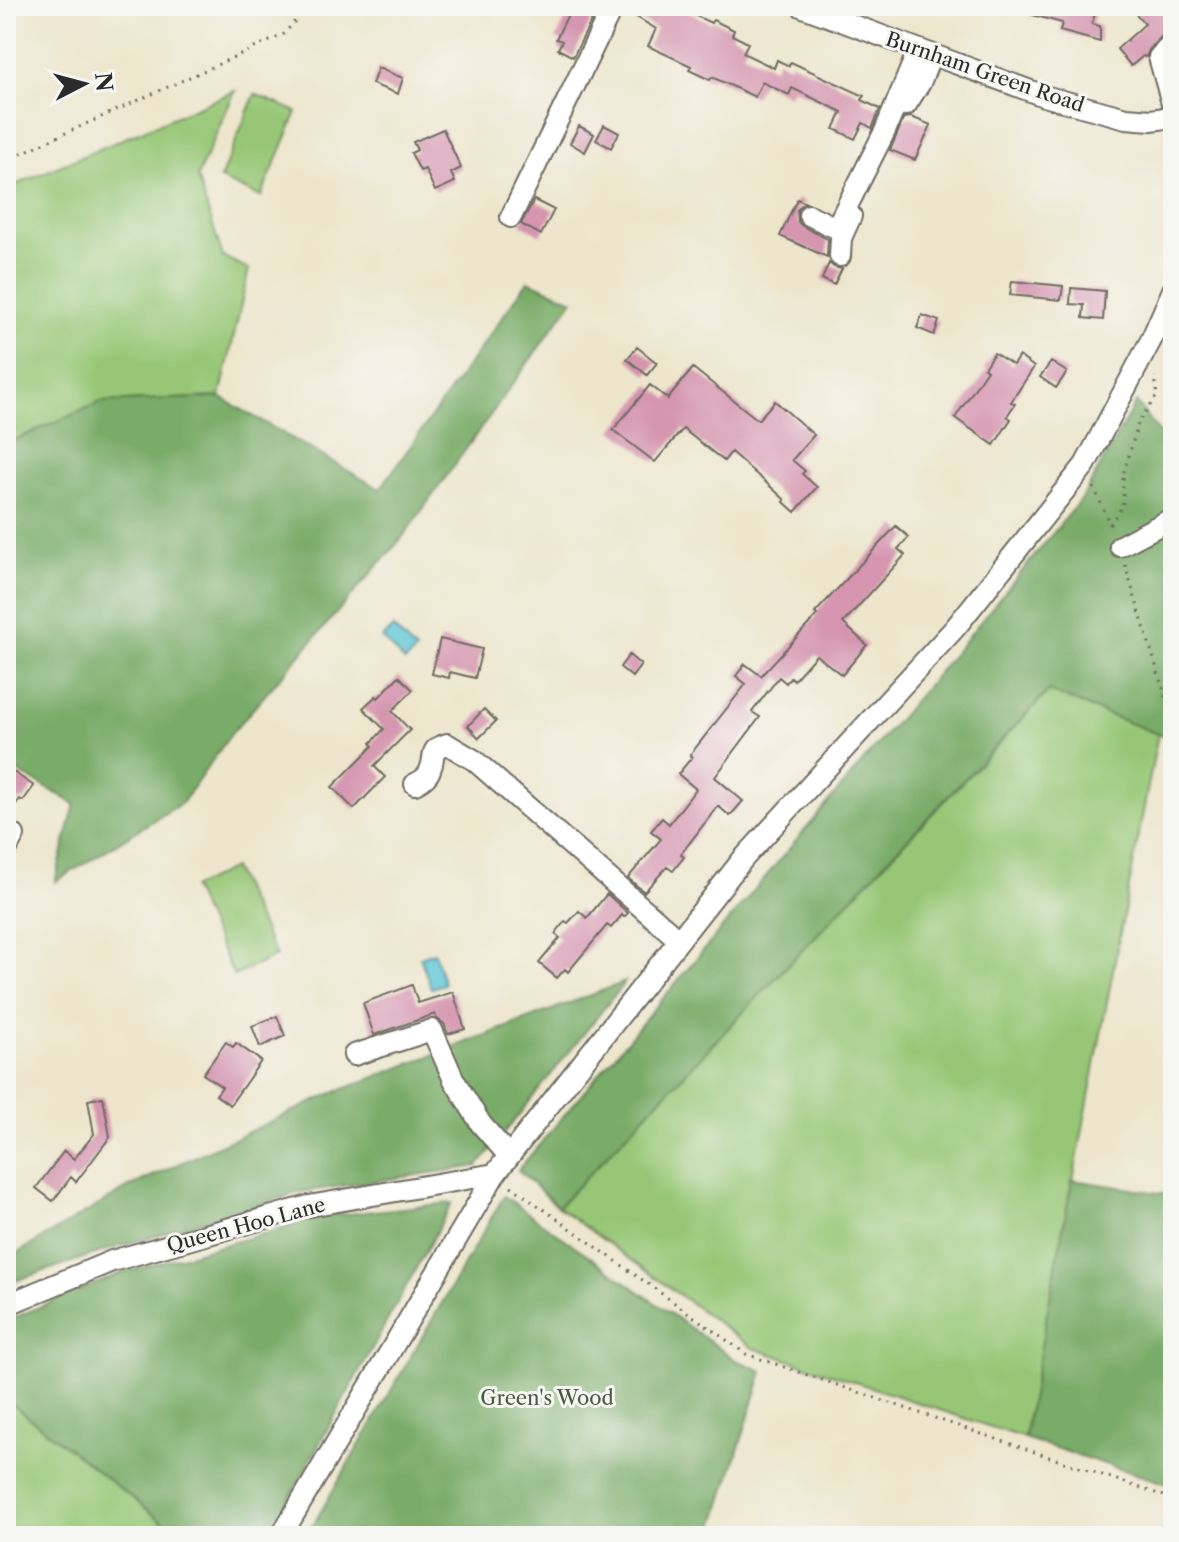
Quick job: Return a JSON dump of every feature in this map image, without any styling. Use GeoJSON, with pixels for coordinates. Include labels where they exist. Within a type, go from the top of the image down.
{"type":"FeatureCollection","features":[{"type":"Feature","properties":{"kind":"street"},"geometry":{"type":"LineString","coordinates":[[511,217],[613,6]]}},
{"type":"Feature","properties":{"kind":"street","name":"Burnham Green Road"},"geometry":{"type":"LineString","coordinates":[[801,6],[1044,96],[1126,118],[1151,120],[1173,117]]}},
{"type":"Feature","properties":{"kind":"street"},"geometry":{"type":"LineString","coordinates":[[1173,43],[1159,57],[1173,107]]}},
{"type":"Feature","properties":{"kind":"street"},"geometry":{"type":"LineString","coordinates":[[809,215],[836,228],[925,53]]}},
{"type":"Feature","properties":{"kind":"street"},"geometry":{"type":"LineString","coordinates":[[840,256],[841,238],[901,113],[920,83],[925,53]]}},
{"type":"Feature","properties":{"kind":"street"},"geometry":{"type":"LineString","coordinates":[[281,1536],[495,1174],[743,859],[955,628],[1085,465],[1151,340],[1173,290]]}},
{"type":"Feature","properties":{"kind":"street"},"geometry":{"type":"LineString","coordinates":[[1120,546],[1173,518]]}},
{"type":"Feature","properties":{"kind":"street"},"geometry":{"type":"LineString","coordinates":[[415,784],[425,778],[431,769],[433,752],[437,747],[447,744],[474,760],[679,940]]}},
{"type":"Feature","properties":{"kind":"street"},"geometry":{"type":"LineString","coordinates":[[354,1055],[432,1030],[454,1080],[481,1124],[509,1156]]}},
{"type":"Feature","properties":{"kind":"street","name":"Queen Hoo Lane"},"geometry":{"type":"LineString","coordinates":[[6,1305],[112,1261],[309,1206],[495,1174]]}},
{"type":"Feature","properties":{"kind":"path"},"geometry":{"type":"LineString","coordinates":[[6,160],[283,35],[308,6]]}},
{"type":"Feature","properties":{"kind":"path"},"geometry":{"type":"LineString","coordinates":[[1110,524],[1123,505],[1123,475],[1139,421],[1157,396],[1151,340]]}},
{"type":"Feature","properties":{"kind":"path"},"geometry":{"type":"LineString","coordinates":[[1085,465],[1120,546],[1168,705],[1173,711]]}},
{"type":"Feature","properties":{"kind":"path"},"geometry":{"type":"LineString","coordinates":[[495,1174],[746,1354],[1173,1499]]}},
{"type":"Feature","properties":{"kind":"green space"},"geometry":{"type":"Polygon","coordinates":[[[235,91],[197,177],[223,257],[249,269],[220,397],[101,402],[6,444],[6,189],[235,91]]]}},
{"type":"Feature","properties":{"kind":"green space"},"geometry":{"type":"Polygon","coordinates":[[[255,94],[297,112],[261,197],[220,179],[255,94]]]}},
{"type":"Feature","properties":{"kind":"green space"},"geometry":{"type":"Polygon","coordinates":[[[528,281],[573,300],[402,538],[231,734],[183,802],[55,882],[75,804],[6,765],[6,444],[101,402],[220,397],[380,489],[528,281]]]}},
{"type":"Feature","properties":{"kind":"green space"},"geometry":{"type":"Polygon","coordinates":[[[1136,402],[1173,451],[1173,740],[1048,691],[558,1207],[518,1170],[1083,497],[1136,402]]]}},
{"type":"Feature","properties":{"kind":"green space"},"geometry":{"type":"Polygon","coordinates":[[[1049,691],[1158,734],[1024,1438],[753,1348],[558,1207],[1049,691]]]}},
{"type":"Feature","properties":{"kind":"green space"},"geometry":{"type":"Polygon","coordinates":[[[233,868],[276,956],[234,976],[192,888],[233,868]]]}},
{"type":"Feature","properties":{"kind":"green space"},"geometry":{"type":"Polygon","coordinates":[[[625,982],[478,1166],[301,1192],[6,1284],[6,1260],[131,1186],[333,1093],[625,982]]]}},
{"type":"Feature","properties":{"kind":"green space"},"geometry":{"type":"Polygon","coordinates":[[[1072,1180],[1173,1195],[1173,1486],[1024,1438],[1072,1180]]]}},
{"type":"Feature","properties":{"kind":"green space","name":"Green's Wood"},"geometry":{"type":"Polygon","coordinates":[[[504,1196],[736,1360],[763,1371],[711,1536],[321,1536],[310,1530],[504,1196]]]}},
{"type":"Feature","properties":{"kind":"green space"},"geometry":{"type":"Polygon","coordinates":[[[452,1203],[267,1536],[181,1536],[6,1398],[6,1321],[119,1274],[327,1216],[452,1203]]]}},
{"type":"Feature","properties":{"kind":"green space"},"geometry":{"type":"Polygon","coordinates":[[[6,1398],[18,1409],[181,1536],[6,1536],[6,1398]]]}},
{"type":"Feature","properties":{"kind":"water"},"geometry":{"type":"Polygon","coordinates":[[[393,628],[416,651],[405,662],[382,638],[393,628]]]}},
{"type":"Feature","properties":{"kind":"water"},"geometry":{"type":"Polygon","coordinates":[[[434,952],[444,984],[431,988],[420,957],[434,952]]]}},
{"type":"Feature","properties":{"kind":"building"},"geometry":{"type":"Polygon","coordinates":[[[572,6],[599,6],[573,57],[558,49],[562,41],[556,39],[572,6]]]}},
{"type":"Feature","properties":{"kind":"building"},"geometry":{"type":"Polygon","coordinates":[[[626,6],[675,6],[734,30],[732,35],[748,43],[743,53],[774,68],[777,60],[789,66],[791,62],[864,96],[862,100],[880,109],[873,126],[863,123],[855,139],[834,129],[842,112],[792,88],[789,95],[762,82],[755,97],[689,70],[691,66],[648,46],[656,29],[625,10],[626,6]]]}},
{"type":"Feature","properties":{"kind":"building"},"geometry":{"type":"Polygon","coordinates":[[[1019,6],[1081,6],[1096,10],[1092,24],[1100,26],[1100,42],[1060,31],[1062,23],[1018,11],[1019,6]]]}},
{"type":"Feature","properties":{"kind":"building"},"geometry":{"type":"Polygon","coordinates":[[[1145,6],[1164,6],[1173,17],[1173,30],[1150,48],[1146,57],[1143,56],[1131,66],[1117,49],[1145,24],[1136,14],[1145,6]]]}},
{"type":"Feature","properties":{"kind":"building"},"geometry":{"type":"Polygon","coordinates":[[[378,68],[403,78],[398,94],[372,84],[378,68]]]}},
{"type":"Feature","properties":{"kind":"building"},"geometry":{"type":"Polygon","coordinates":[[[911,117],[931,125],[915,160],[890,150],[904,118],[911,117]]]}},
{"type":"Feature","properties":{"kind":"building"},"geometry":{"type":"Polygon","coordinates":[[[604,125],[619,133],[611,148],[596,140],[604,125]]]}},
{"type":"Feature","properties":{"kind":"building"},"geometry":{"type":"Polygon","coordinates":[[[579,126],[594,134],[585,152],[570,143],[579,126]]]}},
{"type":"Feature","properties":{"kind":"building"},"geometry":{"type":"Polygon","coordinates":[[[443,129],[461,168],[451,173],[455,182],[435,191],[425,169],[420,171],[411,153],[417,150],[413,142],[443,129]]]}},
{"type":"Feature","properties":{"kind":"building"},"geometry":{"type":"Polygon","coordinates":[[[797,199],[806,203],[797,210],[798,222],[828,239],[827,257],[780,236],[797,199]]]}},
{"type":"Feature","properties":{"kind":"building"},"geometry":{"type":"Polygon","coordinates":[[[534,200],[554,210],[541,235],[521,224],[534,200]]]}},
{"type":"Feature","properties":{"kind":"building"},"geometry":{"type":"Polygon","coordinates":[[[829,263],[842,269],[834,285],[822,279],[829,263]]]}},
{"type":"Feature","properties":{"kind":"building"},"geometry":{"type":"Polygon","coordinates":[[[1012,281],[1063,286],[1061,300],[1010,295],[1012,281]]]}},
{"type":"Feature","properties":{"kind":"building"},"geometry":{"type":"Polygon","coordinates":[[[1071,288],[1105,291],[1103,320],[1083,318],[1084,305],[1070,304],[1071,288]]]}},
{"type":"Feature","properties":{"kind":"building"},"geometry":{"type":"Polygon","coordinates":[[[922,315],[939,321],[934,335],[917,328],[922,315]]]}},
{"type":"Feature","properties":{"kind":"building"},"geometry":{"type":"Polygon","coordinates":[[[637,347],[657,363],[647,375],[627,359],[637,347]]]}},
{"type":"Feature","properties":{"kind":"building"},"geometry":{"type":"Polygon","coordinates":[[[994,353],[1013,365],[1019,356],[1034,367],[1011,402],[1015,404],[1007,416],[1011,419],[994,445],[955,418],[987,370],[984,368],[994,353]]]}},
{"type":"Feature","properties":{"kind":"building"},"geometry":{"type":"Polygon","coordinates":[[[1051,362],[1067,372],[1056,388],[1040,377],[1051,362]]]}},
{"type":"Feature","properties":{"kind":"building"},"geometry":{"type":"Polygon","coordinates":[[[693,368],[758,420],[775,401],[814,435],[792,460],[817,487],[795,512],[731,452],[724,461],[683,429],[655,462],[613,430],[650,385],[668,399],[693,368]]]}},
{"type":"Feature","properties":{"kind":"building"},"geometry":{"type":"Polygon","coordinates":[[[896,526],[909,537],[898,549],[905,555],[843,623],[867,645],[842,675],[816,655],[794,680],[791,677],[786,683],[779,677],[752,712],[760,717],[715,777],[743,801],[730,816],[718,806],[681,854],[684,857],[673,871],[667,867],[644,892],[628,878],[661,839],[651,831],[662,818],[669,824],[696,789],[678,774],[746,684],[736,676],[745,664],[761,676],[896,526]]]}},
{"type":"Feature","properties":{"kind":"building"},"geometry":{"type":"Polygon","coordinates":[[[440,639],[482,649],[475,678],[450,672],[449,678],[432,674],[440,639]]]}},
{"type":"Feature","properties":{"kind":"building"},"geometry":{"type":"Polygon","coordinates":[[[629,655],[641,665],[632,677],[620,667],[629,655]]]}},
{"type":"Feature","properties":{"kind":"building"},"geometry":{"type":"Polygon","coordinates":[[[399,676],[413,690],[392,711],[410,730],[374,766],[385,777],[354,809],[332,787],[373,746],[371,743],[384,729],[363,708],[376,696],[378,698],[399,676]]]}},
{"type":"Feature","properties":{"kind":"building"},"geometry":{"type":"Polygon","coordinates":[[[484,709],[496,721],[479,738],[468,726],[484,709]]]}},
{"type":"Feature","properties":{"kind":"building"},"geometry":{"type":"Polygon","coordinates":[[[6,767],[34,786],[6,818],[6,767]]]}},
{"type":"Feature","properties":{"kind":"building"},"geometry":{"type":"Polygon","coordinates":[[[607,894],[628,913],[624,917],[622,915],[611,928],[607,925],[568,972],[565,969],[557,978],[539,963],[560,938],[555,934],[565,921],[568,923],[579,911],[587,918],[607,894]]]}},
{"type":"Feature","properties":{"kind":"building"},"geometry":{"type":"Polygon","coordinates":[[[412,985],[418,1003],[453,992],[465,1029],[448,1034],[435,1014],[374,1035],[363,1003],[412,985]]]}},
{"type":"Feature","properties":{"kind":"building"},"geometry":{"type":"Polygon","coordinates":[[[277,1016],[285,1036],[260,1047],[252,1026],[277,1016]]]}},
{"type":"Feature","properties":{"kind":"building"},"geometry":{"type":"Polygon","coordinates":[[[226,1042],[233,1047],[236,1043],[261,1061],[230,1105],[216,1095],[222,1087],[203,1074],[226,1042]]]}},
{"type":"Feature","properties":{"kind":"building"},"geometry":{"type":"Polygon","coordinates":[[[103,1097],[110,1137],[76,1182],[71,1177],[53,1201],[36,1188],[64,1151],[74,1159],[94,1134],[88,1100],[103,1097]]]}}]}
